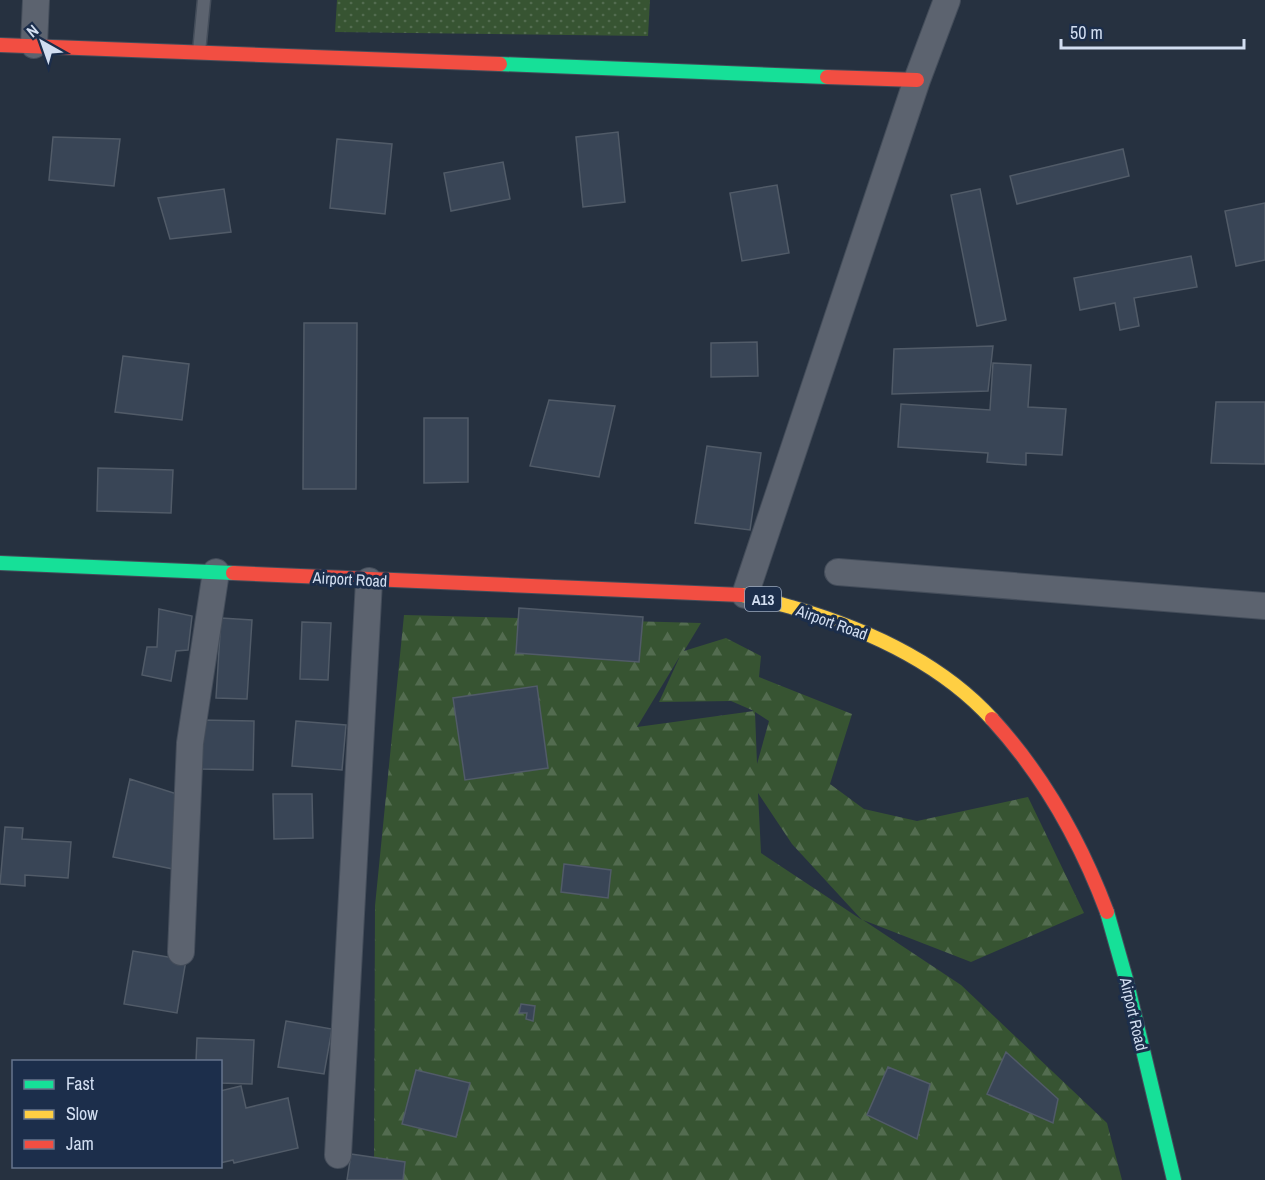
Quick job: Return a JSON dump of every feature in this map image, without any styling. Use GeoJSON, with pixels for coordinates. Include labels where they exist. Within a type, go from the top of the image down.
{"type":"FeatureCollection","features":[{"type":"Feature","properties":{"kind":"main road"},"geometry":{"type":"LineString","coordinates":[[0,45],[918,80]]}},
{"type":"Feature","properties":{"kind":"main road","name":"Airport Road"},"geometry":{"type":"LineString","coordinates":[[0,563],[369,581],[745,595],[837,622],[881,640],[960,690],[1020,750],[1050,792],[1081,847],[1104,903],[1119,949],[1174,1180]]}},
{"type":"Feature","properties":{"kind":"street"},"geometry":{"type":"LineString","coordinates":[[34,45],[36,0]]}},
{"type":"Feature","properties":{"kind":"street"},"geometry":{"type":"LineString","coordinates":[[745,595],[947,0]]}},
{"type":"Feature","properties":{"kind":"street"},"geometry":{"type":"LineString","coordinates":[[181,952],[190,743],[216,572]]}},
{"type":"Feature","properties":{"kind":"street"},"geometry":{"type":"LineString","coordinates":[[838,572],[1265,606]]}},
{"type":"Feature","properties":{"kind":"street"},"geometry":{"type":"LineString","coordinates":[[339,1155],[369,581]]}},
{"type":"Feature","properties":{"kind":"lane"},"geometry":{"type":"LineString","coordinates":[[200,52],[204,0]]}},
{"type":"Feature","properties":{"kind":"green space"},"geometry":{"type":"Polygon","coordinates":[[[337,0],[650,0],[648,36],[335,32],[337,0]]]}},
{"type":"Feature","properties":{"kind":"green space"},"geometry":{"type":"Polygon","coordinates":[[[404,615],[701,623],[684,651],[726,638],[761,656],[759,677],[852,714],[830,784],[864,809],[917,821],[1028,797],[1084,913],[971,962],[863,920],[961,985],[1107,1123],[1122,1180],[374,1180],[375,906],[404,615]],[[680,656],[637,727],[754,711],[731,701],[659,702],[680,656]],[[755,712],[757,764],[769,721],[755,712]],[[758,793],[761,853],[862,920],[792,844],[758,793]]]}},
{"type":"Feature","properties":{"kind":"building"},"geometry":{"type":"Polygon","coordinates":[[[618,132],[625,202],[583,207],[576,137],[618,132]]]}},
{"type":"Feature","properties":{"kind":"building"},"geometry":{"type":"Polygon","coordinates":[[[53,137],[120,139],[114,186],[49,180],[53,137]]]}},
{"type":"Feature","properties":{"kind":"building"},"geometry":{"type":"Polygon","coordinates":[[[337,139],[392,144],[385,214],[330,208],[337,139]]]}},
{"type":"Feature","properties":{"kind":"building"},"geometry":{"type":"Polygon","coordinates":[[[1123,149],[1129,176],[1017,204],[1010,176],[1123,149]]]}},
{"type":"Feature","properties":{"kind":"building"},"geometry":{"type":"Polygon","coordinates":[[[503,162],[510,199],[451,211],[444,173],[503,162]]]}},
{"type":"Feature","properties":{"kind":"building"},"geometry":{"type":"Polygon","coordinates":[[[777,185],[789,253],[742,261],[730,193],[777,185]]]}},
{"type":"Feature","properties":{"kind":"building"},"geometry":{"type":"Polygon","coordinates":[[[224,189],[231,232],[170,239],[158,198],[224,189]]]}},
{"type":"Feature","properties":{"kind":"building"},"geometry":{"type":"Polygon","coordinates":[[[980,189],[1006,320],[977,326],[951,195],[980,189]]]}},
{"type":"Feature","properties":{"kind":"building"},"geometry":{"type":"Polygon","coordinates":[[[1265,203],[1265,260],[1236,266],[1225,211],[1265,203]]]}},
{"type":"Feature","properties":{"kind":"building"},"geometry":{"type":"Polygon","coordinates":[[[1191,256],[1197,287],[1134,298],[1139,326],[1120,330],[1115,303],[1080,310],[1074,278],[1191,256]]]}},
{"type":"Feature","properties":{"kind":"building"},"geometry":{"type":"Polygon","coordinates":[[[304,323],[357,323],[356,489],[303,489],[304,323]]]}},
{"type":"Feature","properties":{"kind":"building"},"geometry":{"type":"Polygon","coordinates":[[[757,342],[758,376],[711,377],[711,343],[757,342]]]}},
{"type":"Feature","properties":{"kind":"building"},"geometry":{"type":"Polygon","coordinates":[[[993,346],[988,391],[892,394],[894,349],[993,346]]]}},
{"type":"Feature","properties":{"kind":"building"},"geometry":{"type":"Polygon","coordinates":[[[123,356],[189,364],[182,420],[115,412],[123,356]]]}},
{"type":"Feature","properties":{"kind":"building"},"geometry":{"type":"Polygon","coordinates":[[[993,363],[1031,365],[1028,407],[1066,409],[1062,455],[1026,453],[1026,465],[987,462],[988,453],[898,447],[901,404],[990,410],[993,363]]]}},
{"type":"Feature","properties":{"kind":"building"},"geometry":{"type":"Polygon","coordinates":[[[549,400],[615,406],[599,477],[530,466],[549,400]]]}},
{"type":"Feature","properties":{"kind":"building"},"geometry":{"type":"Polygon","coordinates":[[[1216,402],[1265,402],[1265,464],[1211,463],[1216,402]]]}},
{"type":"Feature","properties":{"kind":"building"},"geometry":{"type":"Polygon","coordinates":[[[424,418],[468,418],[468,482],[424,483],[424,418]]]}},
{"type":"Feature","properties":{"kind":"building"},"geometry":{"type":"Polygon","coordinates":[[[707,446],[761,453],[750,530],[695,523],[707,446]]]}},
{"type":"Feature","properties":{"kind":"building"},"geometry":{"type":"Polygon","coordinates":[[[98,468],[173,470],[171,513],[97,511],[98,468]]]}},
{"type":"Feature","properties":{"kind":"building"},"geometry":{"type":"Polygon","coordinates":[[[519,608],[643,617],[639,662],[516,653],[519,608]]]}},
{"type":"Feature","properties":{"kind":"building"},"geometry":{"type":"Polygon","coordinates":[[[159,609],[192,616],[188,650],[176,651],[171,681],[142,675],[147,647],[157,647],[159,609]]]}},
{"type":"Feature","properties":{"kind":"building"},"geometry":{"type":"Polygon","coordinates":[[[221,618],[252,620],[247,699],[216,698],[221,618]]]}},
{"type":"Feature","properties":{"kind":"building"},"geometry":{"type":"Polygon","coordinates":[[[302,622],[331,623],[328,680],[300,679],[302,622]]]}},
{"type":"Feature","properties":{"kind":"building"},"geometry":{"type":"Polygon","coordinates":[[[537,686],[548,768],[465,780],[453,698],[537,686]]]}},
{"type":"Feature","properties":{"kind":"building"},"geometry":{"type":"Polygon","coordinates":[[[201,720],[254,721],[253,770],[200,769],[201,720]]]}},
{"type":"Feature","properties":{"kind":"building"},"geometry":{"type":"Polygon","coordinates":[[[296,721],[346,725],[342,770],[292,766],[296,721]]]}},
{"type":"Feature","properties":{"kind":"building"},"geometry":{"type":"Polygon","coordinates":[[[130,779],[180,795],[173,869],[113,857],[130,779]]]}},
{"type":"Feature","properties":{"kind":"building"},"geometry":{"type":"Polygon","coordinates":[[[273,794],[312,794],[313,838],[274,839],[273,794]]]}},
{"type":"Feature","properties":{"kind":"building"},"geometry":{"type":"Polygon","coordinates":[[[5,827],[23,828],[22,839],[71,842],[68,878],[25,875],[25,886],[0,884],[5,827]]]}},
{"type":"Feature","properties":{"kind":"building"},"geometry":{"type":"Polygon","coordinates":[[[564,864],[611,870],[608,898],[561,892],[564,864]]]}},
{"type":"Feature","properties":{"kind":"building"},"geometry":{"type":"Polygon","coordinates":[[[133,951],[186,960],[177,1013],[124,1004],[133,951]]]}},
{"type":"Feature","properties":{"kind":"building"},"geometry":{"type":"Polygon","coordinates":[[[521,1004],[535,1006],[533,1021],[526,1019],[527,1013],[519,1013],[521,1004]]]}},
{"type":"Feature","properties":{"kind":"building"},"geometry":{"type":"Polygon","coordinates":[[[286,1021],[332,1029],[324,1074],[278,1067],[286,1021]]]}},
{"type":"Feature","properties":{"kind":"building"},"geometry":{"type":"Polygon","coordinates":[[[197,1038],[254,1040],[252,1084],[222,1083],[222,1060],[196,1060],[197,1038]]]}},
{"type":"Feature","properties":{"kind":"building"},"geometry":{"type":"Polygon","coordinates":[[[1006,1052],[1058,1099],[1053,1123],[987,1094],[1006,1052]]]}},
{"type":"Feature","properties":{"kind":"building"},"geometry":{"type":"Polygon","coordinates":[[[888,1067],[930,1084],[917,1139],[867,1115],[888,1067]]]}},
{"type":"Feature","properties":{"kind":"building"},"geometry":{"type":"Polygon","coordinates":[[[416,1070],[470,1083],[456,1137],[402,1124],[416,1070]]]}},
{"type":"Feature","properties":{"kind":"building"},"geometry":{"type":"Polygon","coordinates":[[[241,1086],[246,1108],[288,1098],[298,1148],[234,1163],[233,1160],[222,1163],[222,1091],[241,1086]]]}},
{"type":"Feature","properties":{"kind":"building"},"geometry":{"type":"Polygon","coordinates":[[[351,1154],[405,1162],[403,1180],[347,1180],[351,1154]]]}},
{"type":"Feature","properties":{"kind":"traffic: fast"},"geometry":{"type":"LineString","coordinates":[[500,64],[827,77]]}},
{"type":"Feature","properties":{"kind":"traffic: fast"},"geometry":{"type":"LineString","coordinates":[[0,563],[233,573]]}},
{"type":"Feature","properties":{"kind":"traffic: fast"},"geometry":{"type":"LineString","coordinates":[[1107,912],[1126,979],[1174,1180]]}},
{"type":"Feature","properties":{"kind":"traffic: slow"},"geometry":{"type":"LineString","coordinates":[[742,595],[767,600],[818,616],[873,637],[925,664],[949,680],[992,719]]}},
{"type":"Feature","properties":{"kind":"traffic: jam"},"geometry":{"type":"LineString","coordinates":[[0,45],[500,64]]}},
{"type":"Feature","properties":{"kind":"traffic: jam"},"geometry":{"type":"LineString","coordinates":[[827,77],[917,80]]}},
{"type":"Feature","properties":{"kind":"traffic: jam"},"geometry":{"type":"LineString","coordinates":[[233,573],[742,595]]}},
{"type":"Feature","properties":{"kind":"traffic: jam"},"geometry":{"type":"LineString","coordinates":[[992,719],[1028,763],[1059,810],[1085,859],[1107,912]]}}]}
